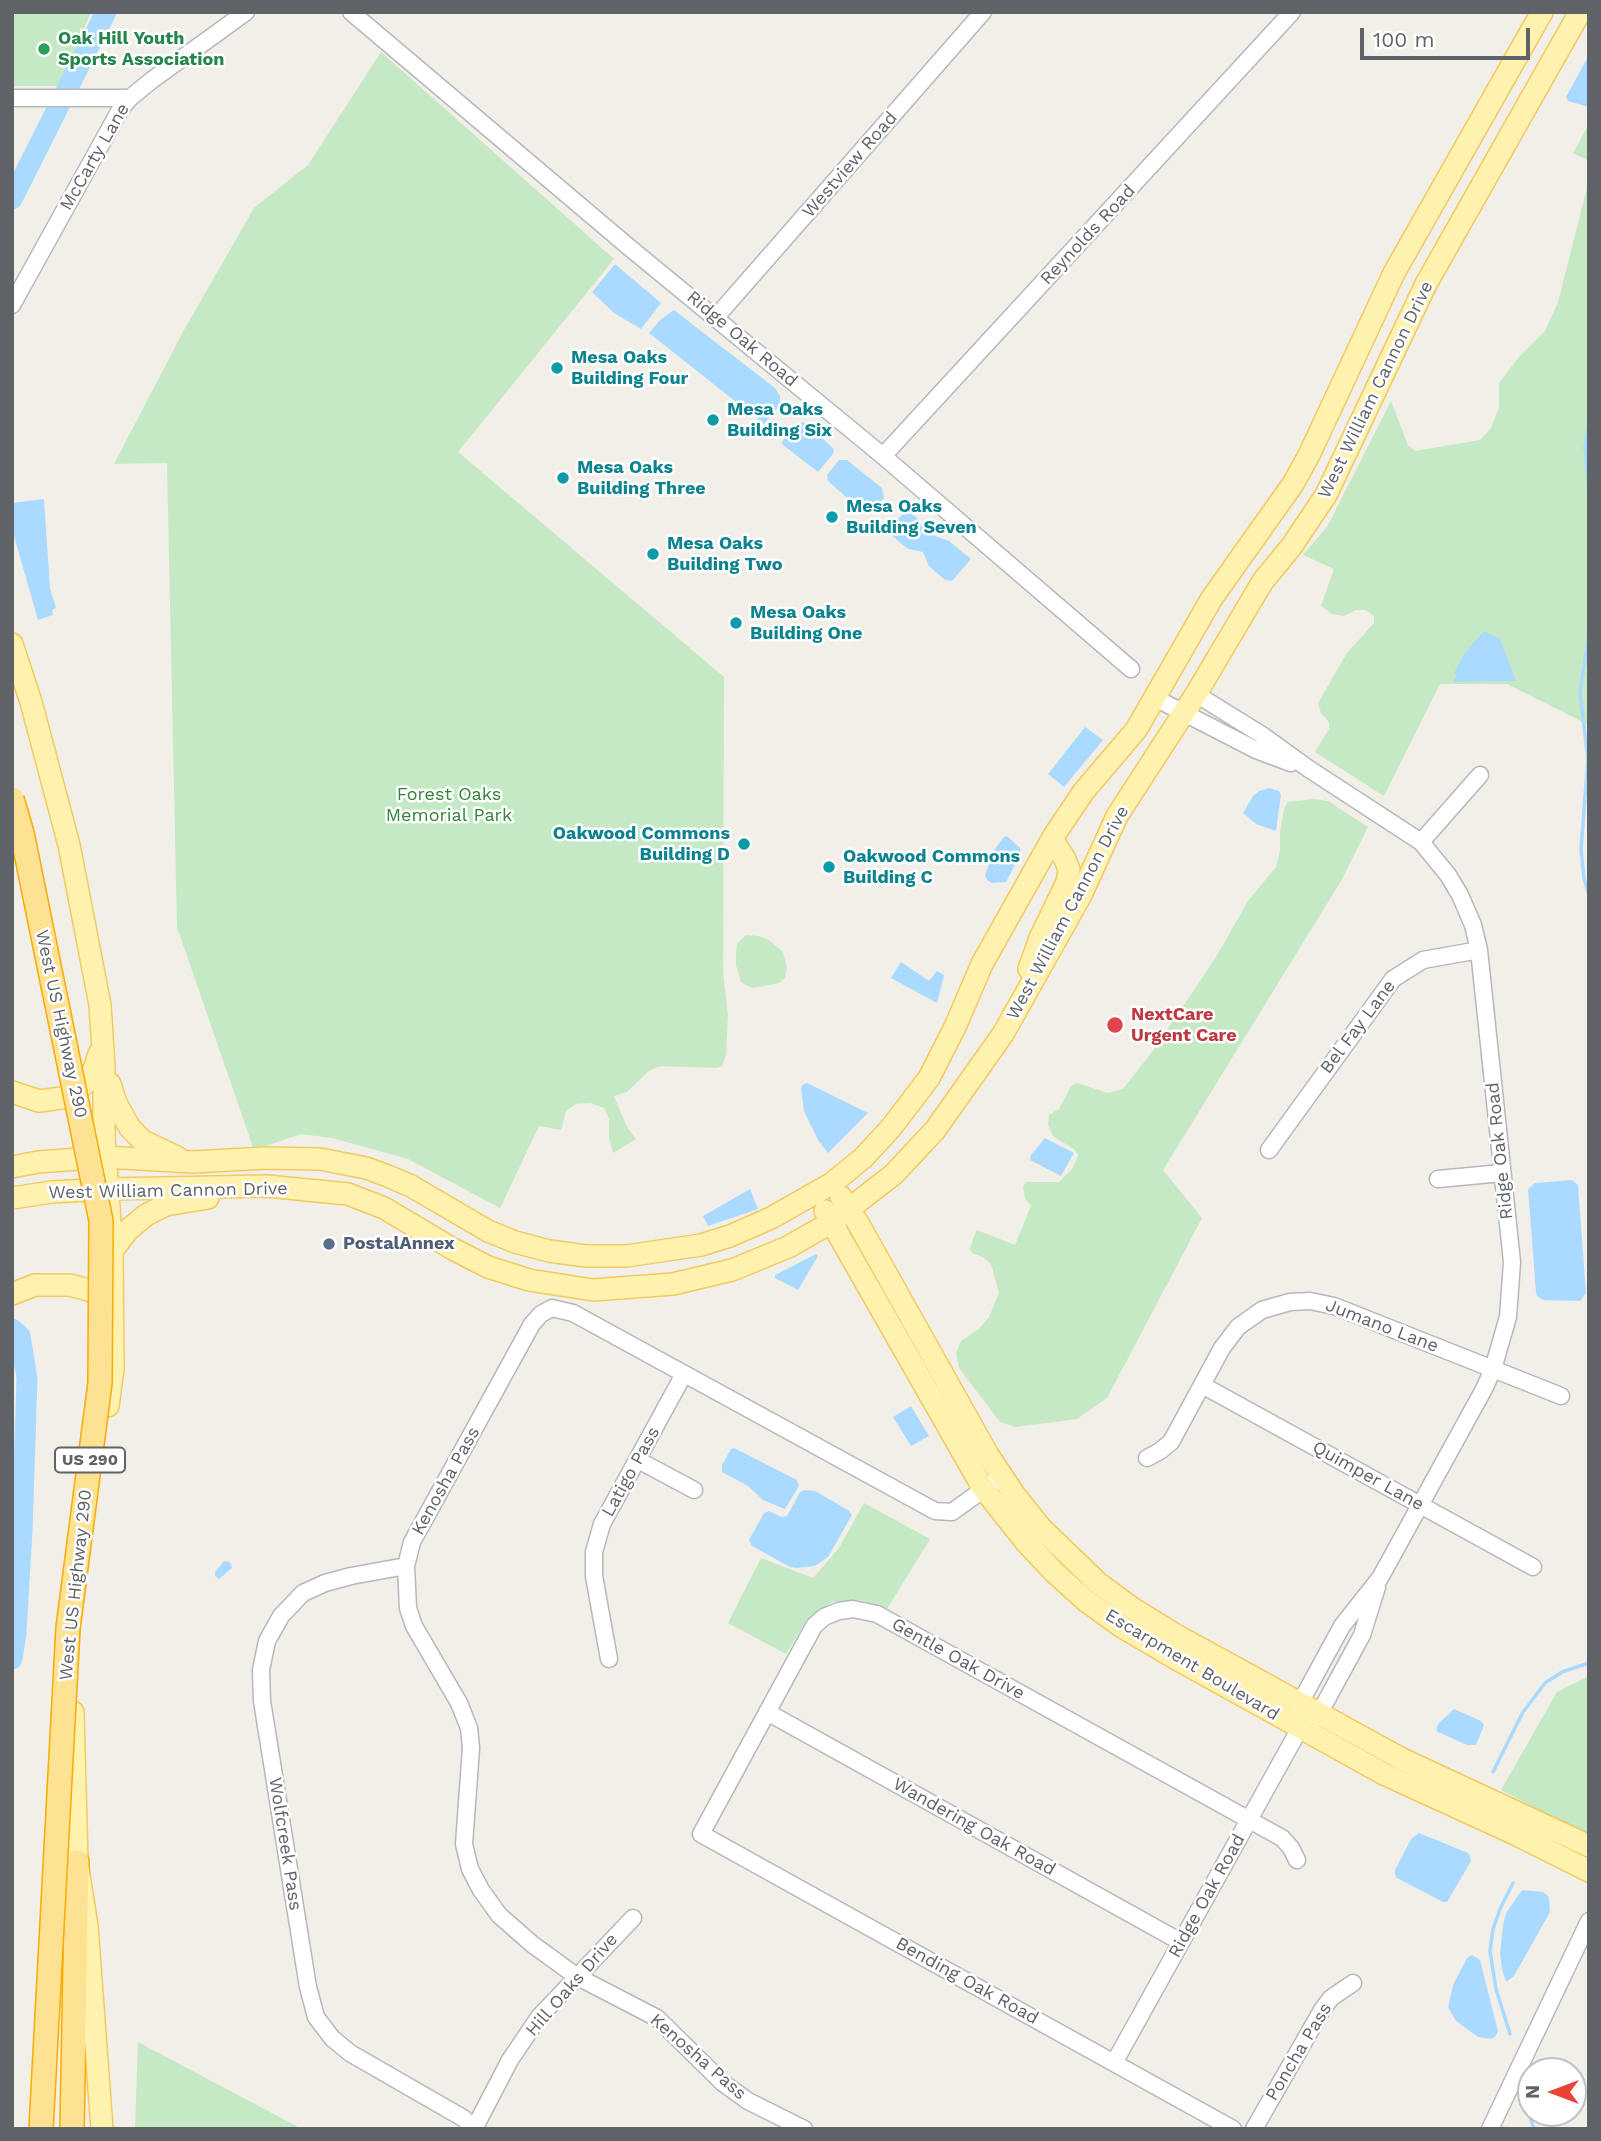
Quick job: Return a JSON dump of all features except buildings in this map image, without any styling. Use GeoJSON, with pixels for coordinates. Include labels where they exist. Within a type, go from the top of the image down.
{"type":"FeatureCollection","features":[{"type":"Feature","properties":{"kind":"highway","name":"West US Highway 290"},"geometry":{"type":"LineString","coordinates":[[12,799],[22,833],[101,1221],[100,1383],[68,1628],[41,2129]]}},
{"type":"Feature","properties":{"kind":"highway"},"geometry":{"type":"LineString","coordinates":[[72,2129],[77,1862]]}},
{"type":"Feature","properties":{"kind":"main road","name":"West William Cannon Drive"},"geometry":{"type":"LineString","coordinates":[[12,1167],[38,1162],[106,1157],[192,1162],[301,1158],[355,1166],[411,1186],[488,1231],[515,1242],[549,1251],[586,1256],[626,1256],[694,1246],[730,1236],[824,1189],[863,1158],[890,1129],[929,1078],[982,964],[1052,839],[1084,792],[1136,730],[1212,598],[1293,484],[1309,456],[1394,273],[1542,12]]}},
{"type":"Feature","properties":{"kind":"main road","name":"West William Cannon Drive"},"geometry":{"type":"LineString","coordinates":[[12,1198],[52,1192],[108,1189],[243,1186],[348,1194],[384,1208],[488,1267],[561,1286],[593,1290],[649,1288],[732,1270],[788,1247],[832,1222],[894,1174],[935,1130],[984,1063],[1081,895],[1117,816],[1196,694],[1263,581],[1291,547],[1326,495],[1426,284],[1580,12]]}},
{"type":"Feature","properties":{"kind":"main road"},"geometry":{"type":"LineString","coordinates":[[12,644],[31,702],[69,845],[100,1006],[103,1055],[116,1103],[130,1128],[144,1141],[192,1162]]}},
{"type":"Feature","properties":{"kind":"main road"},"geometry":{"type":"LineString","coordinates":[[1025,996],[1032,957],[1067,882],[1069,870],[1052,839]]}},
{"type":"Feature","properties":{"kind":"main road"},"geometry":{"type":"LineString","coordinates":[[12,1092],[39,1101],[69,1097],[91,1079],[103,1055]]}},
{"type":"Feature","properties":{"kind":"main road","name":"West US Highway 290"},"geometry":{"type":"LineString","coordinates":[[102,2129],[87,1926],[77,1862],[73,1713],[83,1583],[113,1369],[112,1251],[103,1055]]}},
{"type":"Feature","properties":{"kind":"main road"},"geometry":{"type":"LineString","coordinates":[[290,1188],[301,1158]]}},
{"type":"Feature","properties":{"kind":"main road"},"geometry":{"type":"LineString","coordinates":[[112,1251],[128,1230],[146,1215],[166,1206],[216,1197],[243,1186]]}},
{"type":"Feature","properties":{"kind":"main road","name":"Escarpment Boulevard"},"geometry":{"type":"LineString","coordinates":[[824,1189],[849,1208],[1002,1476],[1041,1528],[1098,1583],[1132,1608],[1174,1633],[1319,1714],[1457,1786],[1589,1846]]}},
{"type":"Feature","properties":{"kind":"main road","name":"Escarpment Boulevard"},"geometry":{"type":"LineString","coordinates":[[824,1189],[832,1222],[983,1488],[1025,1541],[1085,1600],[1122,1627],[1384,1774],[1589,1871]]}},
{"type":"Feature","properties":{"kind":"main road"},"geometry":{"type":"LineString","coordinates":[[463,1255],[542,1270],[547,1266],[549,1251]]}},
{"type":"Feature","properties":{"kind":"main road"},"geometry":{"type":"LineString","coordinates":[[12,1294],[35,1284],[70,1285],[92,1291],[102,1300],[112,1325]]}},
{"type":"Feature","properties":{"kind":"street","name":"McCarty Lane"},"geometry":{"type":"LineString","coordinates":[[12,305],[120,110],[130,98],[246,12]]}},
{"type":"Feature","properties":{"kind":"street","name":"Ridge Oak Road"},"geometry":{"type":"LineString","coordinates":[[351,12],[883,456],[1131,669]]}},
{"type":"Feature","properties":{"kind":"street","name":"Westview Road"},"geometry":{"type":"LineString","coordinates":[[716,317],[983,12]]}},
{"type":"Feature","properties":{"kind":"street","name":"Reynolds Road"},"geometry":{"type":"LineString","coordinates":[[883,456],[1292,12]]}},
{"type":"Feature","properties":{"kind":"street"},"geometry":{"type":"LineString","coordinates":[[16,98],[130,98]]}},
{"type":"Feature","properties":{"kind":"street","name":"Ridge Oak Road"},"geometry":{"type":"LineString","coordinates":[[1196,694],[1262,735],[1420,842],[1448,875],[1460,895],[1473,925],[1479,950],[1512,1262],[1508,1317],[1493,1369],[1380,1578],[1342,1626],[1300,1703],[1300,1728]]}},
{"type":"Feature","properties":{"kind":"street","name":"Ridge Oak Road"},"geometry":{"type":"LineString","coordinates":[[1155,698],[1256,750],[1310,769]]}},
{"type":"Feature","properties":{"kind":"street"},"geometry":{"type":"LineString","coordinates":[[1420,842],[1479,775]]}},
{"type":"Feature","properties":{"kind":"street","name":"Bel Fay Lane"},"geometry":{"type":"LineString","coordinates":[[1269,1150],[1393,979],[1423,960],[1479,950]]}},
{"type":"Feature","properties":{"kind":"street"},"geometry":{"type":"LineString","coordinates":[[1438,1179],[1502,1173]]}},
{"type":"Feature","properties":{"kind":"street","name":"Jumano Lane"},"geometry":{"type":"LineString","coordinates":[[1147,1458],[1171,1442],[1222,1348],[1246,1320],[1272,1306],[1299,1301],[1334,1306],[1561,1396]]}},
{"type":"Feature","properties":{"kind":"street","name":"Kenosha Pass"},"geometry":{"type":"LineString","coordinates":[[804,2129],[748,2101],[723,2083],[657,2018],[576,1976],[531,1944],[499,1915],[481,1890],[470,1869],[464,1844],[471,1748],[469,1728],[459,1703],[414,1626],[408,1608],[406,1566],[412,1542],[531,1324],[552,1308],[573,1313],[935,1511],[952,1511],[1002,1476]]}},
{"type":"Feature","properties":{"kind":"street","name":"Latigo Pass"},"geometry":{"type":"LineString","coordinates":[[609,1659],[594,1576],[594,1552],[602,1524],[684,1374]]}},
{"type":"Feature","properties":{"kind":"street","name":"Quimper Lane"},"geometry":{"type":"LineString","coordinates":[[1202,1385],[1534,1567]]}},
{"type":"Feature","properties":{"kind":"street"},"geometry":{"type":"LineString","coordinates":[[638,1460],[694,1490]]}},
{"type":"Feature","properties":{"kind":"street","name":"Wolfcreek Pass"},"geometry":{"type":"LineString","coordinates":[[406,1566],[351,1576],[303,1593],[281,1616],[267,1641],[261,1670],[262,1700],[308,1987],[316,2017],[332,2038],[350,2053],[463,2119],[474,2129]]}},
{"type":"Feature","properties":{"kind":"street","name":"Ridge Oak Road"},"geometry":{"type":"LineString","coordinates":[[1114,2063],[1300,1728],[1319,1714],[1362,1635],[1380,1578]]}},
{"type":"Feature","properties":{"kind":"street","name":"Gentle Oak Drive"},"geometry":{"type":"LineString","coordinates":[[701,1834],[814,1626],[824,1617],[839,1611],[864,1610],[1282,1838],[1297,1860]]}},
{"type":"Feature","properties":{"kind":"street","name":"Wandering Oak Road"},"geometry":{"type":"LineString","coordinates":[[766,1712],[1181,1942]]}},
{"type":"Feature","properties":{"kind":"street","name":"Bending Oak Road"},"geometry":{"type":"LineString","coordinates":[[701,1834],[1233,2129]]}},
{"type":"Feature","properties":{"kind":"street","name":"Hill Oaks Drive"},"geometry":{"type":"LineString","coordinates":[[474,2129],[510,2060],[539,2017],[633,1918]]}},
{"type":"Feature","properties":{"kind":"street"},"geometry":{"type":"LineString","coordinates":[[1490,2129],[1589,1921]]}},
{"type":"Feature","properties":{"kind":"street","name":"Poncha Pass"},"geometry":{"type":"LineString","coordinates":[[1254,2129],[1322,2010],[1331,1998],[1353,1983]]}},
{"type":"Feature","properties":{"kind":"green space","name":"Oak Hill Youth Sports Association"},"geometry":{"type":"Polygon","coordinates":[[[12,12],[91,12],[61,86],[12,86],[12,12]]]}},
{"type":"Feature","properties":{"kind":"green space","name":"Forest Oaks Memorial Park"},"geometry":{"type":"Polygon","coordinates":[[[381,52],[614,259],[458,452],[724,677],[723,973],[728,1015],[726,1055],[722,1066],[661,1066],[650,1070],[627,1092],[614,1096],[627,1127],[636,1139],[613,1153],[609,1138],[609,1119],[604,1108],[591,1103],[576,1104],[566,1111],[561,1130],[539,1126],[500,1208],[408,1159],[332,1138],[301,1134],[254,1150],[177,927],[167,463],[114,464],[184,330],[254,208],[308,165],[381,52]]]}},
{"type":"Feature","properties":{"kind":"green space"},"geometry":{"type":"Polygon","coordinates":[[[1589,124],[1589,164],[1587,160],[1573,153],[1589,124]]]}},
{"type":"Feature","properties":{"kind":"green space"},"geometry":{"type":"Polygon","coordinates":[[[1589,180],[1589,725],[1507,684],[1440,684],[1384,796],[1315,752],[1329,729],[1329,722],[1321,713],[1318,703],[1347,653],[1374,623],[1374,616],[1366,610],[1356,610],[1344,616],[1332,614],[1321,606],[1334,569],[1303,555],[1327,527],[1391,401],[1408,445],[1415,451],[1480,440],[1491,428],[1499,407],[1499,383],[1519,357],[1545,331],[1558,302],[1589,180]]]}},
{"type":"Feature","properties":{"kind":"green space"},"geometry":{"type":"Polygon","coordinates":[[[1315,799],[1328,801],[1368,827],[1341,881],[1163,1170],[1202,1218],[1107,1398],[1077,1419],[1015,1427],[1000,1422],[959,1368],[956,1353],[961,1341],[979,1329],[989,1317],[999,1293],[991,1264],[972,1253],[970,1248],[977,1230],[1015,1245],[1031,1206],[1025,1198],[1023,1186],[1027,1182],[1059,1182],[1073,1168],[1078,1155],[1074,1149],[1053,1136],[1048,1125],[1049,1115],[1059,1109],[1071,1086],[1077,1083],[1108,1093],[1123,1089],[1152,1052],[1215,959],[1248,901],[1276,867],[1284,809],[1288,802],[1315,799]]]}},
{"type":"Feature","properties":{"kind":"green space"},"geometry":{"type":"Polygon","coordinates":[[[746,935],[769,940],[783,952],[787,968],[785,978],[779,983],[752,988],[741,982],[736,953],[737,944],[746,935]]]}},
{"type":"Feature","properties":{"kind":"green space"},"geometry":{"type":"Polygon","coordinates":[[[864,1503],[930,1539],[887,1609],[861,1600],[832,1602],[807,1619],[786,1654],[728,1623],[761,1558],[813,1578],[839,1548],[864,1503]]]}},
{"type":"Feature","properties":{"kind":"green space"},"geometry":{"type":"Polygon","coordinates":[[[1589,1676],[1589,1836],[1501,1790],[1557,1692],[1589,1676]]]}},
{"type":"Feature","properties":{"kind":"green space"},"geometry":{"type":"Polygon","coordinates":[[[138,2042],[219,2085],[302,2129],[135,2129],[138,2042]]]}},
{"type":"Feature","properties":{"kind":"water"},"geometry":{"type":"Polygon","coordinates":[[[1589,55],[1589,107],[1568,101],[1566,97],[1589,55]]]}},
{"type":"Feature","properties":{"kind":"water"},"geometry":{"type":"Polygon","coordinates":[[[615,264],[661,303],[641,329],[614,313],[592,292],[615,264]]]}},
{"type":"Feature","properties":{"kind":"water"},"geometry":{"type":"Polygon","coordinates":[[[674,310],[775,388],[780,396],[780,405],[764,424],[649,333],[660,320],[674,310]]]}},
{"type":"Feature","properties":{"kind":"water"},"geometry":{"type":"Polygon","coordinates":[[[802,422],[834,449],[818,472],[782,442],[792,426],[802,422]]]}},
{"type":"Feature","properties":{"kind":"water"},"geometry":{"type":"Polygon","coordinates":[[[839,460],[847,460],[882,488],[884,498],[869,512],[863,512],[828,481],[827,475],[839,460]]]}},
{"type":"Feature","properties":{"kind":"water"},"geometry":{"type":"Polygon","coordinates":[[[44,499],[50,588],[56,608],[52,610],[53,615],[38,620],[12,529],[12,503],[44,499]]]}},
{"type":"Feature","properties":{"kind":"water"},"geometry":{"type":"Polygon","coordinates":[[[908,512],[916,517],[927,533],[949,541],[971,559],[952,581],[945,580],[929,566],[923,552],[908,549],[891,535],[891,525],[908,512]]]}},
{"type":"Feature","properties":{"kind":"water"},"geometry":{"type":"Polygon","coordinates":[[[1484,631],[1500,639],[1516,681],[1453,682],[1457,675],[1454,673],[1464,654],[1484,631]]]}},
{"type":"Feature","properties":{"kind":"water"},"geometry":{"type":"Polygon","coordinates":[[[1085,727],[1103,740],[1064,787],[1048,774],[1085,727]]]}},
{"type":"Feature","properties":{"kind":"water"},"geometry":{"type":"Polygon","coordinates":[[[1269,788],[1279,791],[1281,795],[1276,831],[1256,824],[1243,813],[1253,796],[1269,788]]]}},
{"type":"Feature","properties":{"kind":"water"},"geometry":{"type":"Polygon","coordinates":[[[1007,836],[1020,848],[1021,853],[1006,882],[992,883],[985,875],[995,849],[1007,836]]]}},
{"type":"Feature","properties":{"kind":"water"},"geometry":{"type":"Polygon","coordinates":[[[901,962],[929,981],[937,971],[944,975],[937,1003],[891,978],[901,962]]]}},
{"type":"Feature","properties":{"kind":"water"},"geometry":{"type":"Polygon","coordinates":[[[807,1083],[868,1113],[828,1153],[818,1140],[804,1111],[801,1089],[802,1085],[807,1083]]]}},
{"type":"Feature","properties":{"kind":"water"},"geometry":{"type":"Polygon","coordinates":[[[1045,1138],[1074,1153],[1061,1176],[1030,1160],[1045,1138]]]}},
{"type":"Feature","properties":{"kind":"water"},"geometry":{"type":"Polygon","coordinates":[[[1572,1180],[1578,1185],[1586,1293],[1580,1301],[1543,1300],[1536,1292],[1528,1189],[1535,1183],[1572,1180]]]}},
{"type":"Feature","properties":{"kind":"water"},"geometry":{"type":"Polygon","coordinates":[[[750,1189],[758,1209],[708,1226],[703,1216],[750,1189]]]}},
{"type":"Feature","properties":{"kind":"water"},"geometry":{"type":"Polygon","coordinates":[[[816,1254],[818,1256],[798,1290],[775,1278],[775,1275],[816,1254]]]}},
{"type":"Feature","properties":{"kind":"water"},"geometry":{"type":"Polygon","coordinates":[[[911,1406],[929,1436],[911,1446],[893,1417],[911,1406]]]}},
{"type":"Feature","properties":{"kind":"water"},"geometry":{"type":"Polygon","coordinates":[[[734,1448],[797,1480],[799,1486],[785,1509],[763,1500],[748,1486],[722,1472],[722,1465],[734,1448]]]}},
{"type":"Feature","properties":{"kind":"water"},"geometry":{"type":"Polygon","coordinates":[[[815,1491],[852,1515],[828,1557],[815,1566],[790,1567],[752,1546],[749,1540],[764,1513],[769,1511],[782,1517],[787,1516],[800,1492],[815,1491]]]}},
{"type":"Feature","properties":{"kind":"water"},"geometry":{"type":"Polygon","coordinates":[[[224,1561],[230,1562],[232,1568],[219,1579],[215,1572],[224,1561]]]}},
{"type":"Feature","properties":{"kind":"water"},"geometry":{"type":"Polygon","coordinates":[[[1454,1709],[1481,1721],[1484,1725],[1476,1745],[1467,1745],[1436,1731],[1438,1724],[1454,1709]]]}},
{"type":"Feature","properties":{"kind":"water"},"geometry":{"type":"Polygon","coordinates":[[[1419,1833],[1470,1856],[1471,1861],[1447,1902],[1395,1875],[1411,1839],[1419,1833]]]}},
{"type":"Feature","properties":{"kind":"water"},"geometry":{"type":"Polygon","coordinates":[[[1522,1890],[1543,1892],[1549,1897],[1550,1912],[1514,1976],[1506,1982],[1500,1954],[1503,1925],[1506,1913],[1522,1890]]]}},
{"type":"Feature","properties":{"kind":"water"},"geometry":{"type":"Polygon","coordinates":[[[1472,1955],[1480,1960],[1498,2031],[1491,2039],[1478,2037],[1456,2021],[1448,2007],[1453,1985],[1467,1958],[1472,1955]]]}},
{"type":"Feature","properties":{"kind":"waterway"},"geometry":{"type":"LineString","coordinates":[[12,199],[106,12]]}},
{"type":"Feature","properties":{"kind":"waterway"},"geometry":{"type":"LineString","coordinates":[[1589,424],[1585,447],[1589,490]]}},
{"type":"Feature","properties":{"kind":"waterway"},"geometry":{"type":"LineString","coordinates":[[1589,634],[1580,692],[1588,759],[1581,849],[1584,879],[1589,895]]}},
{"type":"Feature","properties":{"kind":"waterway"},"geometry":{"type":"LineString","coordinates":[[12,1329],[20,1336],[27,1378],[22,1531],[12,1659]]}},
{"type":"Feature","properties":{"kind":"waterway"},"geometry":{"type":"LineString","coordinates":[[1493,1772],[1523,1712],[1545,1683],[1562,1672],[1589,1663]]}},
{"type":"Feature","properties":{"kind":"waterway"},"geometry":{"type":"LineString","coordinates":[[1510,2034],[1496,1989],[1490,1951],[1493,1929],[1513,1883]]}},
{"type":"Feature","properties":{"kind":"place","name":"Oak Hill Youth Sports Association"},"geometry":{"type":"Point","coordinates":[44,49]}},
{"type":"Feature","properties":{"kind":"place","name":"Mesa Oaks Building Four"},"geometry":{"type":"Point","coordinates":[557,368]}},
{"type":"Feature","properties":{"kind":"place","name":"Mesa Oaks Building Six"},"geometry":{"type":"Point","coordinates":[713,420]}},
{"type":"Feature","properties":{"kind":"place","name":"Mesa Oaks Building Three"},"geometry":{"type":"Point","coordinates":[563,478]}},
{"type":"Feature","properties":{"kind":"place","name":"Mesa Oaks Building Seven"},"geometry":{"type":"Point","coordinates":[832,517]}},
{"type":"Feature","properties":{"kind":"place","name":"Mesa Oaks Building Two"},"geometry":{"type":"Point","coordinates":[653,554]}},
{"type":"Feature","properties":{"kind":"place","name":"Mesa Oaks Building One"},"geometry":{"type":"Point","coordinates":[736,623]}},
{"type":"Feature","properties":{"kind":"place","name":"Oakwood Commons Building D"},"geometry":{"type":"Point","coordinates":[744,844]}},
{"type":"Feature","properties":{"kind":"place","name":"Oakwood Commons Building C"},"geometry":{"type":"Point","coordinates":[829,867]}},
{"type":"Feature","properties":{"kind":"place","name":"NextCare Urgent Care"},"geometry":{"type":"Point","coordinates":[1115,1025]}},
{"type":"Feature","properties":{"kind":"place","name":"PostalAnnex"},"geometry":{"type":"Point","coordinates":[329,1244]}}]}
